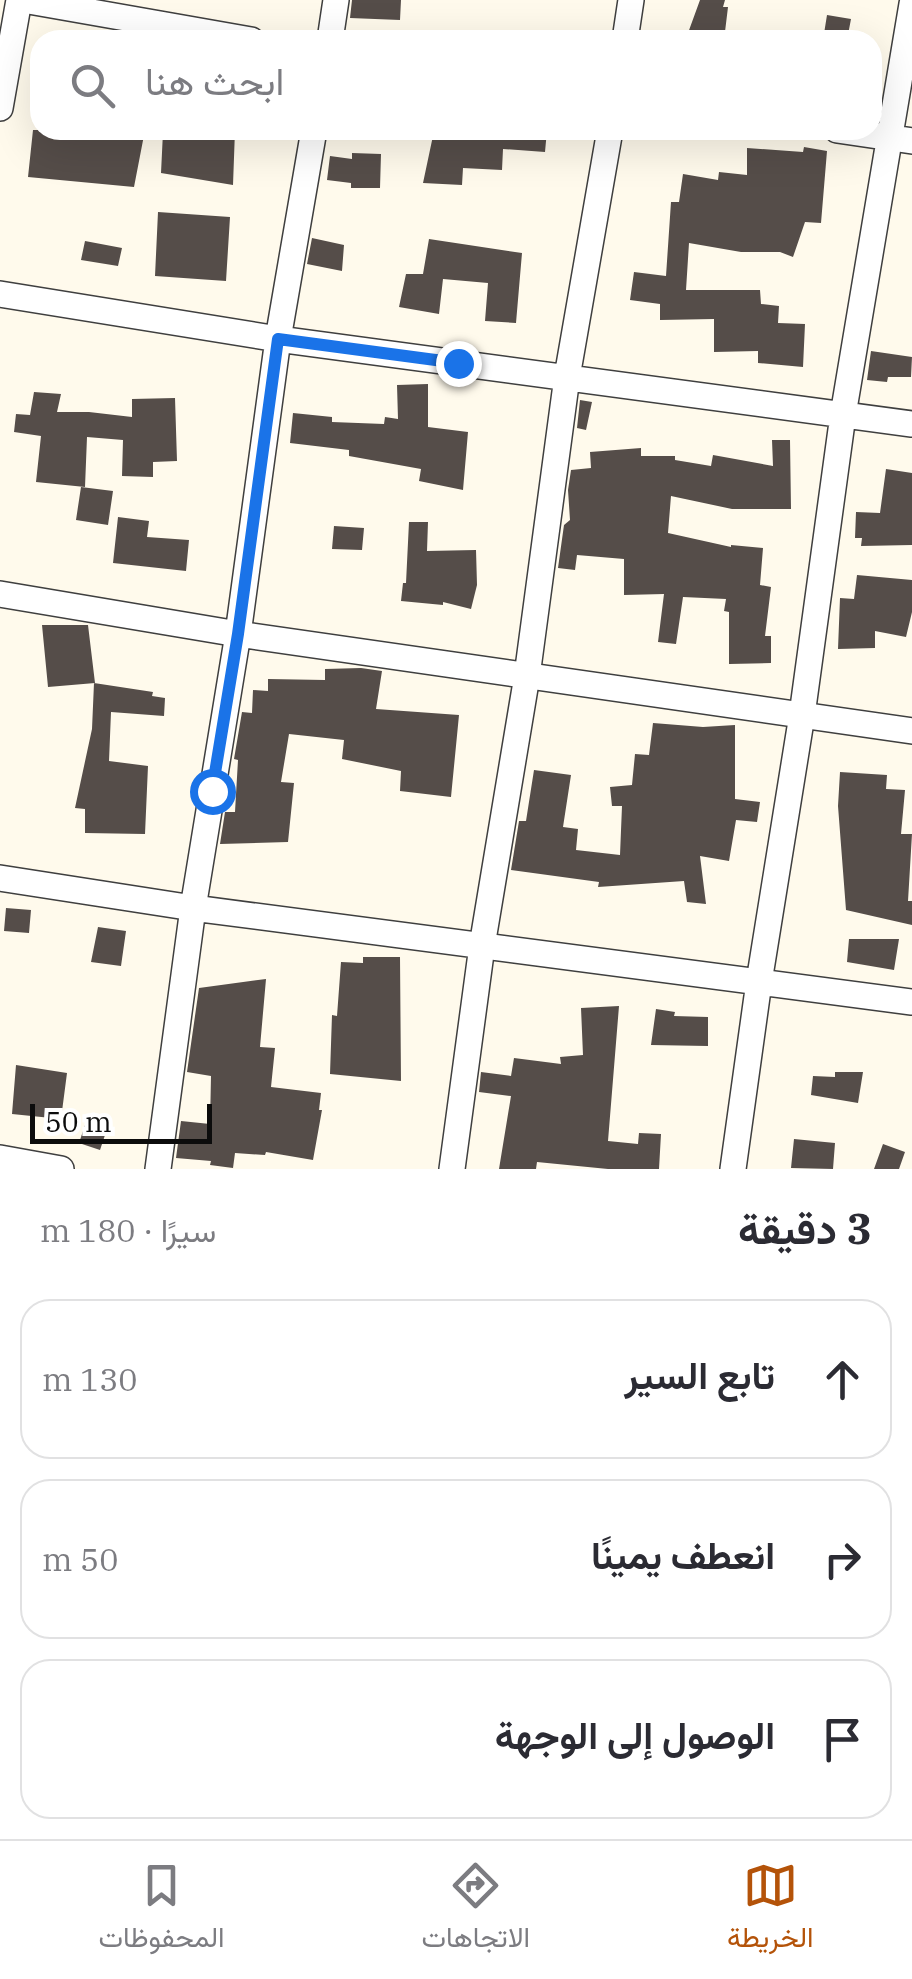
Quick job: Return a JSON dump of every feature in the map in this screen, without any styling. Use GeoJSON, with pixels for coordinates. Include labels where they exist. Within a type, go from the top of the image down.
{"type":"FeatureCollection","features":[{"type":"Feature","properties":{"kind":"street"},"geometry":{"type":"LineString","coordinates":[[0,108],[21,0],[194,30]]}},
{"type":"Feature","properties":{"kind":"street"},"geometry":{"type":"LineString","coordinates":[[332,30],[336,0]]}},
{"type":"Feature","properties":{"kind":"street"},"geometry":{"type":"LineString","coordinates":[[626,30],[631,0]]}},
{"type":"Feature","properties":{"kind":"street"},"geometry":{"type":"LineString","coordinates":[[734,1169],[843,415],[902,140],[912,4]]}},
{"type":"Feature","properties":{"kind":"street"},"geometry":{"type":"LineString","coordinates":[[158,1169],[278,339],[312,140]]}},
{"type":"Feature","properties":{"kind":"street"},"geometry":{"type":"LineString","coordinates":[[452,1169],[482,946],[527,676],[567,378],[608,140]]}},
{"type":"Feature","properties":{"kind":"street"},"geometry":{"type":"LineString","coordinates":[[0,294],[278,339],[912,424]]}},
{"type":"Feature","properties":{"kind":"street"},"geometry":{"type":"LineString","coordinates":[[0,594],[238,634],[912,731]]}},
{"type":"Feature","properties":{"kind":"street"},"geometry":{"type":"LineString","coordinates":[[0,878],[193,908],[912,1002]]}},
{"type":"Feature","properties":{"kind":"street"},"geometry":{"type":"LineString","coordinates":[[0,1158],[61,1169]]}},
{"type":"Feature","properties":{"kind":"building"},"geometry":{"type":"Polygon","coordinates":[[[352,0],[401,0],[400,20],[350,18],[352,0]]]}},
{"type":"Feature","properties":{"kind":"building"},"geometry":{"type":"Polygon","coordinates":[[[700,0],[725,0],[725,30],[689,30],[700,0]]]}},
{"type":"Feature","properties":{"kind":"building"},"geometry":{"type":"Polygon","coordinates":[[[827,15],[851,19],[849,30],[825,30],[827,15]]]}},
{"type":"Feature","properties":{"kind":"building"},"geometry":{"type":"Polygon","coordinates":[[[32,140],[143,140],[134,187],[28,177],[32,140]]]}},
{"type":"Feature","properties":{"kind":"building"},"geometry":{"type":"Polygon","coordinates":[[[163,140],[235,140],[233,185],[161,173],[163,140]]]}},
{"type":"Feature","properties":{"kind":"building"},"geometry":{"type":"Polygon","coordinates":[[[432,140],[546,140],[545,152],[503,149],[502,170],[463,168],[462,185],[423,183],[432,140]]]}},
{"type":"Feature","properties":{"kind":"building"},"geometry":{"type":"Polygon","coordinates":[[[804,147],[827,151],[821,223],[805,222],[793,257],[780,252],[741,252],[689,243],[686,290],[760,290],[761,304],[779,306],[778,323],[805,324],[803,367],[758,363],[758,351],[714,352],[714,319],[660,320],[660,304],[630,300],[634,272],[666,276],[671,202],[679,202],[683,174],[718,180],[719,172],[747,175],[747,148],[803,152],[804,147]]]}},
{"type":"Feature","properties":{"kind":"building"},"geometry":{"type":"Polygon","coordinates":[[[352,153],[381,154],[380,188],[351,188],[351,183],[327,180],[330,156],[352,159],[352,153]]]}},
{"type":"Feature","properties":{"kind":"building"},"geometry":{"type":"Polygon","coordinates":[[[158,212],[230,217],[226,281],[155,276],[158,212]]]}},
{"type":"Feature","properties":{"kind":"building"},"geometry":{"type":"Polygon","coordinates":[[[312,238],[344,245],[342,271],[307,264],[312,238]]]}},
{"type":"Feature","properties":{"kind":"building"},"geometry":{"type":"Polygon","coordinates":[[[429,239],[522,253],[516,323],[485,321],[488,283],[443,279],[439,314],[399,307],[406,274],[423,274],[429,239]]]}},
{"type":"Feature","properties":{"kind":"building"},"geometry":{"type":"Polygon","coordinates":[[[85,241],[122,248],[118,266],[81,260],[85,241]]]}},
{"type":"Feature","properties":{"kind":"building"},"geometry":{"type":"Polygon","coordinates":[[[871,351],[912,357],[911,377],[888,377],[887,382],[867,380],[871,351]]]}},
{"type":"Feature","properties":{"kind":"building"},"geometry":{"type":"Polygon","coordinates":[[[428,384],[428,427],[468,432],[463,490],[419,481],[421,469],[349,456],[349,450],[290,443],[293,413],[332,417],[332,422],[384,424],[385,417],[398,419],[397,385],[428,384]]]}},
{"type":"Feature","properties":{"kind":"building"},"geometry":{"type":"Polygon","coordinates":[[[34,392],[61,394],[57,412],[132,417],[132,399],[175,398],[177,461],[153,462],[153,477],[122,476],[123,440],[87,437],[85,487],[36,482],[41,436],[14,432],[16,414],[30,415],[34,392]]]}},
{"type":"Feature","properties":{"kind":"building"},"geometry":{"type":"Polygon","coordinates":[[[580,400],[592,402],[586,430],[577,428],[580,400]]]}},
{"type":"Feature","properties":{"kind":"building"},"geometry":{"type":"Polygon","coordinates":[[[772,440],[790,440],[791,509],[732,509],[671,496],[668,533],[731,547],[763,548],[760,585],[771,587],[765,636],[771,636],[771,663],[729,664],[726,599],[683,597],[676,644],[658,642],[664,594],[624,595],[624,559],[577,555],[575,570],[558,568],[564,525],[570,520],[571,470],[591,468],[590,452],[641,448],[641,456],[675,456],[675,460],[711,466],[713,455],[773,466],[772,440]]]}},
{"type":"Feature","properties":{"kind":"building"},"geometry":{"type":"Polygon","coordinates":[[[886,469],[912,473],[912,545],[861,546],[862,538],[855,538],[856,512],[880,513],[886,469]]]}},
{"type":"Feature","properties":{"kind":"building"},"geometry":{"type":"Polygon","coordinates":[[[81,487],[113,491],[108,525],[76,520],[81,487]]]}},
{"type":"Feature","properties":{"kind":"building"},"geometry":{"type":"Polygon","coordinates":[[[118,517],[149,521],[147,537],[189,540],[186,571],[113,563],[118,517]]]}},
{"type":"Feature","properties":{"kind":"building"},"geometry":{"type":"Polygon","coordinates":[[[409,522],[428,522],[427,551],[476,550],[477,585],[471,609],[443,602],[401,601],[406,583],[409,522]]]}},
{"type":"Feature","properties":{"kind":"building"},"geometry":{"type":"Polygon","coordinates":[[[334,526],[364,528],[362,550],[332,549],[334,526]]]}},
{"type":"Feature","properties":{"kind":"building"},"geometry":{"type":"Polygon","coordinates":[[[857,575],[912,580],[912,612],[906,637],[875,631],[875,648],[838,649],[840,598],[854,599],[857,575]]]}},
{"type":"Feature","properties":{"kind":"building"},"geometry":{"type":"Polygon","coordinates":[[[42,625],[88,625],[95,683],[48,687],[42,625]]]}},
{"type":"Feature","properties":{"kind":"building"},"geometry":{"type":"Polygon","coordinates":[[[325,669],[382,671],[376,709],[459,715],[451,797],[400,791],[401,771],[342,759],[344,740],[289,734],[281,782],[294,783],[288,842],[220,844],[225,812],[235,812],[238,760],[234,759],[242,712],[252,713],[253,690],[268,691],[268,679],[325,680],[325,669]]]}},
{"type":"Feature","properties":{"kind":"building"},"geometry":{"type":"Polygon","coordinates":[[[94,683],[153,692],[152,696],[165,698],[164,716],[111,712],[109,761],[148,766],[145,834],[85,833],[85,809],[75,808],[92,729],[94,683]]]}},
{"type":"Feature","properties":{"kind":"building"},"geometry":{"type":"Polygon","coordinates":[[[653,723],[735,725],[735,799],[760,802],[757,822],[736,820],[729,861],[700,856],[706,904],[687,902],[684,881],[598,887],[599,882],[511,870],[519,821],[526,821],[534,770],[571,775],[563,827],[578,829],[576,850],[620,855],[622,806],[612,806],[610,787],[632,785],[635,754],[649,755],[653,723]]]}},
{"type":"Feature","properties":{"kind":"building"},"geometry":{"type":"Polygon","coordinates":[[[840,772],[887,775],[886,789],[905,790],[901,834],[912,834],[908,901],[912,901],[912,925],[846,910],[838,806],[840,772]]]}},
{"type":"Feature","properties":{"kind":"building"},"geometry":{"type":"Polygon","coordinates":[[[6,908],[31,910],[29,933],[4,931],[6,908]]]}},
{"type":"Feature","properties":{"kind":"building"},"geometry":{"type":"Polygon","coordinates":[[[98,927],[126,931],[121,966],[91,962],[98,927]]]}},
{"type":"Feature","properties":{"kind":"building"},"geometry":{"type":"Polygon","coordinates":[[[849,939],[899,939],[894,970],[847,962],[849,939]]]}},
{"type":"Feature","properties":{"kind":"building"},"geometry":{"type":"Polygon","coordinates":[[[363,957],[400,957],[401,1081],[330,1074],[332,1015],[337,1016],[341,962],[363,963],[363,957]]]}},
{"type":"Feature","properties":{"kind":"building"},"geometry":{"type":"Polygon","coordinates":[[[266,979],[260,1047],[275,1048],[271,1087],[321,1093],[322,1110],[313,1160],[266,1152],[235,1153],[233,1168],[210,1165],[211,1161],[176,1158],[181,1121],[210,1124],[211,1076],[187,1072],[199,988],[266,979]]]}},
{"type":"Feature","properties":{"kind":"building"},"geometry":{"type":"Polygon","coordinates":[[[619,1006],[608,1141],[638,1144],[639,1133],[661,1134],[659,1169],[537,1162],[536,1169],[499,1169],[511,1096],[479,1092],[481,1072],[511,1076],[514,1058],[561,1064],[560,1057],[583,1055],[581,1008],[619,1006]]]}},
{"type":"Feature","properties":{"kind":"building"},"geometry":{"type":"Polygon","coordinates":[[[656,1009],[675,1012],[674,1016],[708,1017],[708,1046],[651,1045],[656,1009]]]}},
{"type":"Feature","properties":{"kind":"building"},"geometry":{"type":"Polygon","coordinates":[[[16,1065],[67,1073],[61,1119],[12,1114],[16,1065]]]}},
{"type":"Feature","properties":{"kind":"building"},"geometry":{"type":"Polygon","coordinates":[[[835,1072],[863,1072],[858,1103],[811,1095],[813,1076],[835,1077],[835,1072]]]}},
{"type":"Feature","properties":{"kind":"building"},"geometry":{"type":"Polygon","coordinates":[[[85,1125],[106,1132],[100,1150],[79,1143],[85,1125]]]}},
{"type":"Feature","properties":{"kind":"building"},"geometry":{"type":"Polygon","coordinates":[[[794,1139],[835,1143],[833,1169],[791,1168],[794,1139]]]}},
{"type":"Feature","properties":{"kind":"building"},"geometry":{"type":"Polygon","coordinates":[[[883,1144],[905,1152],[899,1169],[874,1169],[883,1144]]]}},
{"type":"Feature","properties":{"kind":"route"},"geometry":{"type":"LineString","coordinates":[[212,791],[238,634],[278,339],[458,363]]}}]}
